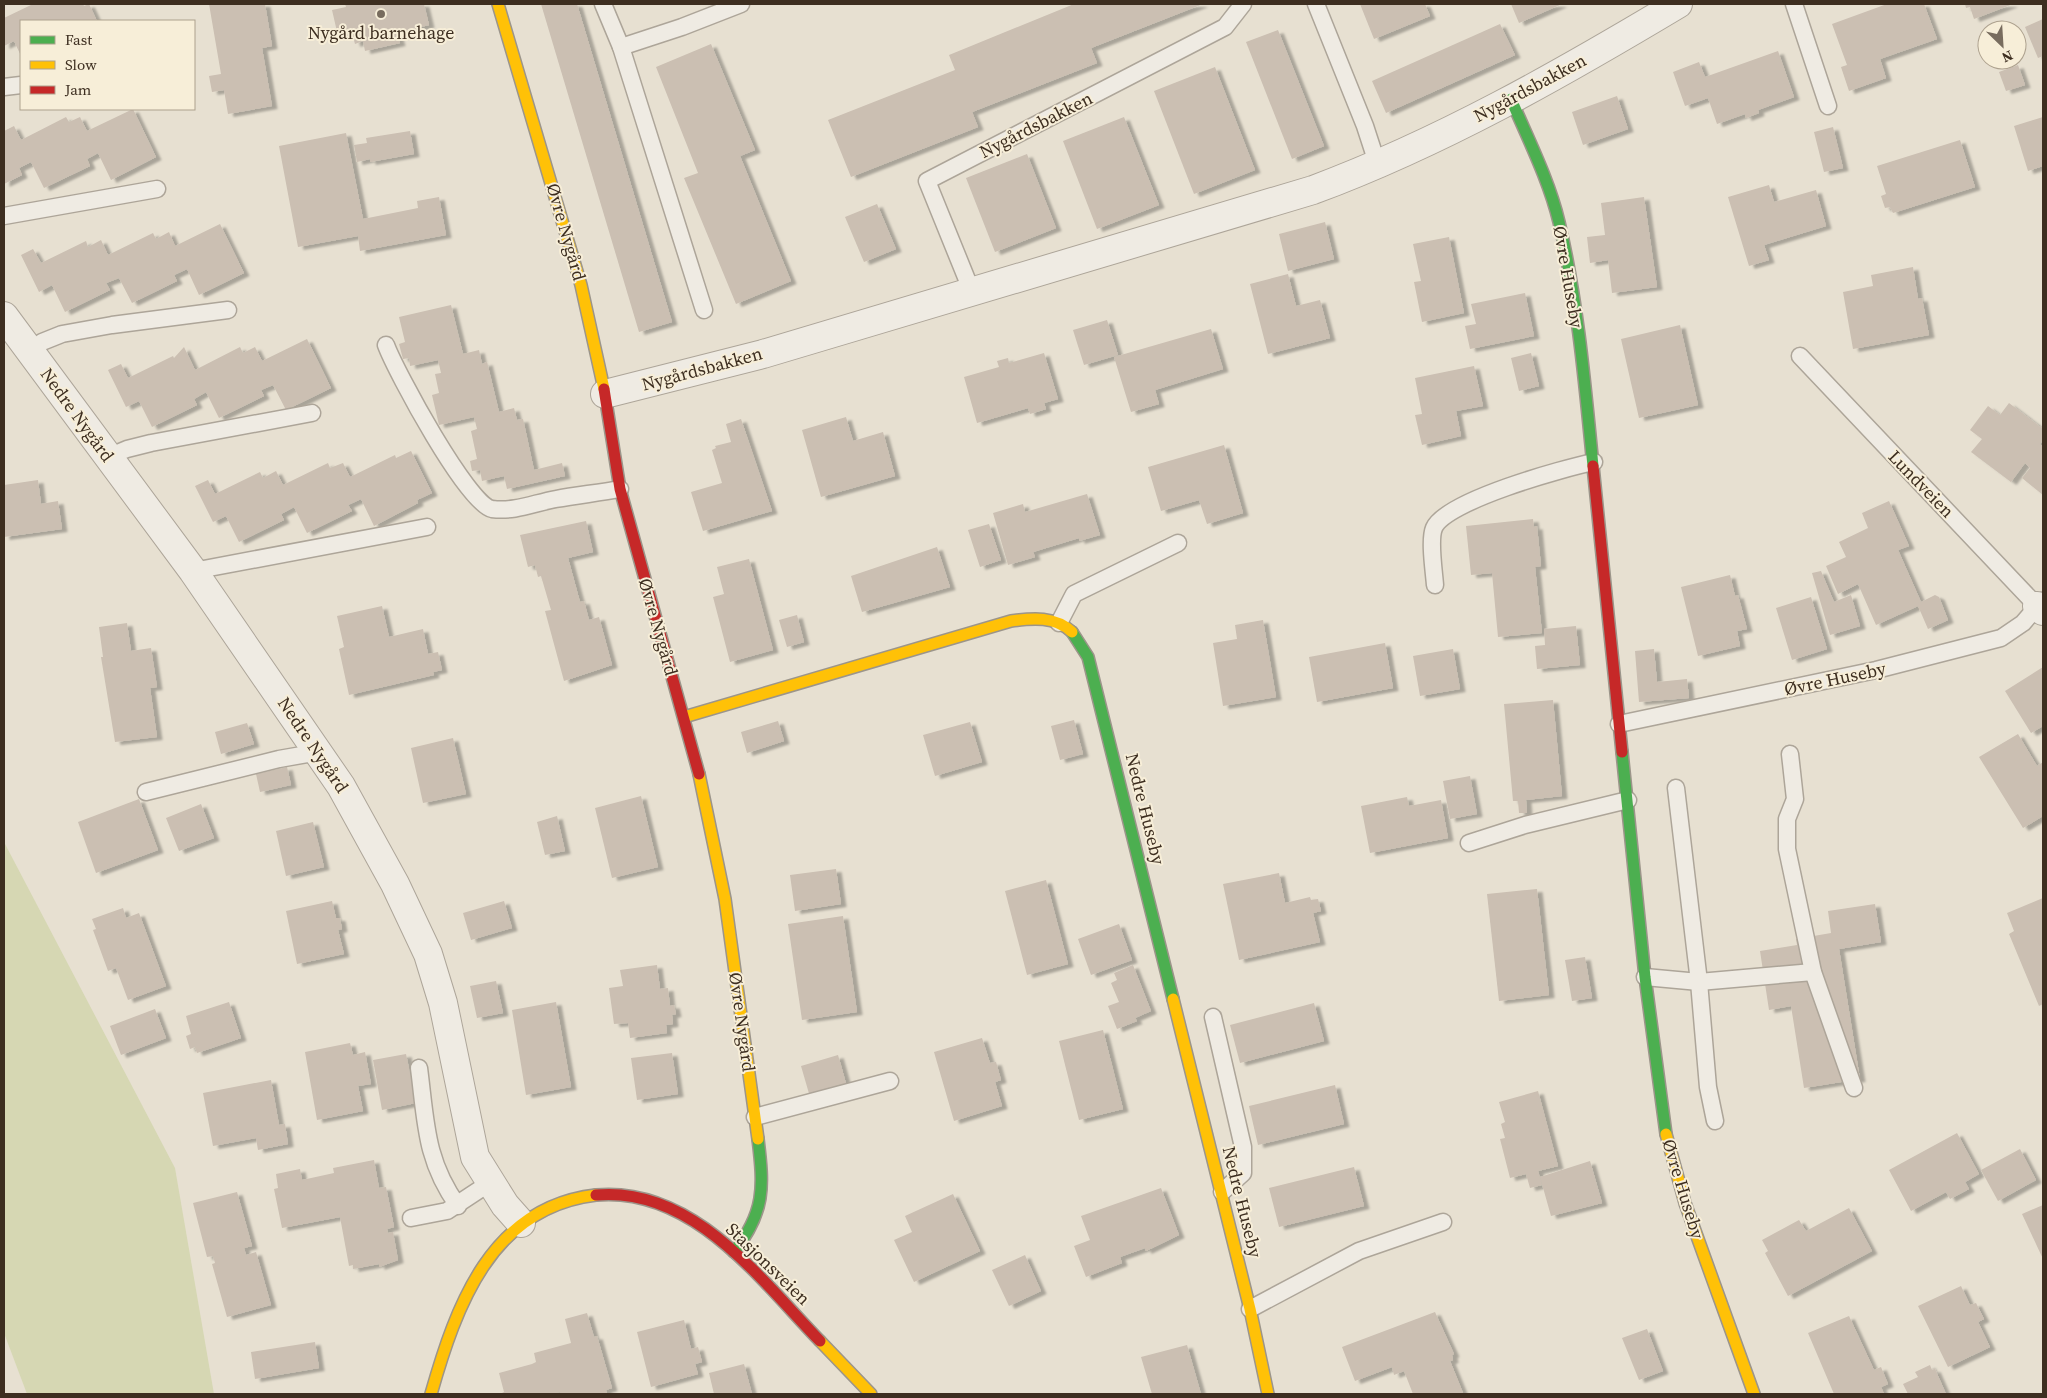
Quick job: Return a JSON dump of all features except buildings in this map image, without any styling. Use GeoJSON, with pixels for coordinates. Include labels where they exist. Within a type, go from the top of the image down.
{"type":"FeatureCollection","features":[{"type":"Feature","properties":{"kind":"street","name":"Øvre Nygård"},"geometry":{"type":"LineString","coordinates":[[498,4],[581,285],[605,394],[620,489],[700,779],[725,899],[763,1177],[762,1198],[756,1220],[734,1252]]}},
{"type":"Feature","properties":{"kind":"street","name":"Nygårdsbakken"},"geometry":{"type":"LineString","coordinates":[[605,394],[763,354],[1244,212],[1378,166],[1586,59],[1678,4]]}},
{"type":"Feature","properties":{"kind":"street","name":"Øvre Huseby"},"geometry":{"type":"LineString","coordinates":[[1511,99],[1546,180],[1559,222],[1581,348],[1645,977],[1663,1121],[1685,1203],[1754,1394]]}},
{"type":"Feature","properties":{"kind":"street","name":"Nedre Nygård"},"geometry":{"type":"LineString","coordinates":[[4,316],[193,571],[341,786],[395,884],[428,954],[443,1003],[475,1157],[521,1223]]}},
{"type":"Feature","properties":{"kind":"street","name":"Nedre Huseby"},"geometry":{"type":"LineString","coordinates":[[684,717],[1011,621],[1038,617],[1059,623],[1074,634],[1088,658],[1222,1192],[1268,1394]]}},
{"type":"Feature","properties":{"kind":"street","name":"Stasjonsveien"},"geometry":{"type":"LineString","coordinates":[[431,1394],[453,1322],[468,1290],[504,1238],[521,1223],[564,1202],[588,1195],[636,1196],[664,1204],[689,1218],[734,1252],[871,1394]]}},
{"type":"Feature","properties":{"kind":"lane"},"geometry":{"type":"LineString","coordinates":[[603,4],[621,47],[704,310]]}},
{"type":"Feature","properties":{"kind":"lane"},"geometry":{"type":"LineString","coordinates":[[621,47],[682,27],[741,4]]}},
{"type":"Feature","properties":{"kind":"lane","name":"Nygårdsbakken"},"geometry":{"type":"LineString","coordinates":[[972,292],[927,181],[1225,27],[1243,4]]}},
{"type":"Feature","properties":{"kind":"lane"},"geometry":{"type":"LineString","coordinates":[[1316,4],[1365,126],[1378,166]]}},
{"type":"Feature","properties":{"kind":"lane"},"geometry":{"type":"LineString","coordinates":[[1794,4],[1828,106]]}},
{"type":"Feature","properties":{"kind":"lane"},"geometry":{"type":"LineString","coordinates":[[4,87],[20,85]]}},
{"type":"Feature","properties":{"kind":"lane"},"geometry":{"type":"LineString","coordinates":[[4,216],[157,189]]}},
{"type":"Feature","properties":{"kind":"lane"},"geometry":{"type":"LineString","coordinates":[[31,352],[42,342],[62,334],[112,325],[228,310]]}},
{"type":"Feature","properties":{"kind":"lane"},"geometry":{"type":"LineString","coordinates":[[386,345],[393,364],[412,399],[457,472],[477,500],[484,506],[516,509],[554,499],[620,489]]}},
{"type":"Feature","properties":{"kind":"lane","name":"Lundveien"},"geometry":{"type":"LineString","coordinates":[[1800,356],[2041,605]]}},
{"type":"Feature","properties":{"kind":"lane"},"geometry":{"type":"LineString","coordinates":[[108,457],[127,449],[151,443],[312,413]]}},
{"type":"Feature","properties":{"kind":"lane"},"geometry":{"type":"LineString","coordinates":[[1435,585],[1433,529],[1441,517],[1461,506],[1520,483],[1566,467],[1594,462]]}},
{"type":"Feature","properties":{"kind":"lane"},"geometry":{"type":"LineString","coordinates":[[193,571],[427,527]]}},
{"type":"Feature","properties":{"kind":"lane"},"geometry":{"type":"LineString","coordinates":[[1059,623],[1074,594],[1178,543]]}},
{"type":"Feature","properties":{"kind":"lane","name":"Øvre Huseby"},"geometry":{"type":"LineString","coordinates":[[1619,724],[1876,670],[2001,638],[2023,623],[2041,605]]}},
{"type":"Feature","properties":{"kind":"lane"},"geometry":{"type":"LineString","coordinates":[[146,792],[279,759],[319,752]]}},
{"type":"Feature","properties":{"kind":"lane"},"geometry":{"type":"LineString","coordinates":[[1790,754],[1796,799],[1787,819],[1787,849],[1813,972],[1854,1088]]}},
{"type":"Feature","properties":{"kind":"lane"},"geometry":{"type":"LineString","coordinates":[[1676,788],[1699,982],[1708,1087],[1715,1121]]}},
{"type":"Feature","properties":{"kind":"lane"},"geometry":{"type":"LineString","coordinates":[[1469,843],[1525,825],[1628,800]]}},
{"type":"Feature","properties":{"kind":"lane"},"geometry":{"type":"LineString","coordinates":[[1645,977],[1699,982],[1813,972]]}},
{"type":"Feature","properties":{"kind":"lane"},"geometry":{"type":"LineString","coordinates":[[1213,1017],[1243,1147],[1243,1173],[1222,1192]]}},
{"type":"Feature","properties":{"kind":"lane"},"geometry":{"type":"LineString","coordinates":[[419,1068],[430,1151],[441,1181],[458,1206]]}},
{"type":"Feature","properties":{"kind":"lane"},"geometry":{"type":"LineString","coordinates":[[755,1117],[890,1081]]}},
{"type":"Feature","properties":{"kind":"lane"},"geometry":{"type":"LineString","coordinates":[[411,1218],[436,1214],[458,1206],[491,1182]]}},
{"type":"Feature","properties":{"kind":"lane"},"geometry":{"type":"LineString","coordinates":[[1250,1309],[1358,1251],[1443,1222]]}},
{"type":"Feature","properties":{"kind":"green space"},"geometry":{"type":"Polygon","coordinates":[[[4,842],[175,1168],[214,1394],[27,1394],[4,1333],[4,842]]]}},
{"type":"Feature","properties":{"kind":"traffic: fast"},"geometry":{"type":"LineString","coordinates":[[1511,99],[1544,175],[1555,206],[1566,252],[1584,374],[1593,466]]}},
{"type":"Feature","properties":{"kind":"traffic: fast"},"geometry":{"type":"LineString","coordinates":[[1072,632],[1088,657],[1173,999]]}},
{"type":"Feature","properties":{"kind":"traffic: fast"},"geometry":{"type":"LineString","coordinates":[[1622,752],[1645,977],[1666,1134]]}},
{"type":"Feature","properties":{"kind":"traffic: fast"},"geometry":{"type":"LineString","coordinates":[[734,1252],[752,1224],[760,1199],[761,1172],[758,1139]]}},
{"type":"Feature","properties":{"kind":"traffic: slow"},"geometry":{"type":"LineString","coordinates":[[498,4],[581,285],[604,389]]}},
{"type":"Feature","properties":{"kind":"traffic: slow"},"geometry":{"type":"LineString","coordinates":[[684,717],[1011,621],[1043,619],[1058,623],[1072,632]]}},
{"type":"Feature","properties":{"kind":"traffic: slow"},"geometry":{"type":"LineString","coordinates":[[699,774],[725,899],[758,1139]]}},
{"type":"Feature","properties":{"kind":"traffic: slow"},"geometry":{"type":"LineString","coordinates":[[1173,999],[1250,1309],[1268,1394]]}},
{"type":"Feature","properties":{"kind":"traffic: slow"},"geometry":{"type":"LineString","coordinates":[[1666,1134],[1685,1203],[1754,1394]]}},
{"type":"Feature","properties":{"kind":"traffic: slow"},"geometry":{"type":"LineString","coordinates":[[431,1394],[453,1327],[467,1296],[484,1266],[504,1240],[529,1219],[560,1203],[596,1195]]}},
{"type":"Feature","properties":{"kind":"traffic: slow"},"geometry":{"type":"LineString","coordinates":[[820,1341],[871,1394]]}},
{"type":"Feature","properties":{"kind":"traffic: jam"},"geometry":{"type":"LineString","coordinates":[[604,389],[620,489],[699,774]]}},
{"type":"Feature","properties":{"kind":"traffic: jam"},"geometry":{"type":"LineString","coordinates":[[1593,466],[1622,752]]}},
{"type":"Feature","properties":{"kind":"traffic: jam"},"geometry":{"type":"LineString","coordinates":[[596,1195],[631,1196],[663,1205],[694,1221],[722,1241],[748,1265],[820,1341]]}},
{"type":"Feature","properties":{"kind":"place","name":"Nygård barnehage"},"geometry":{"type":"Point","coordinates":[381,14]}}]}
